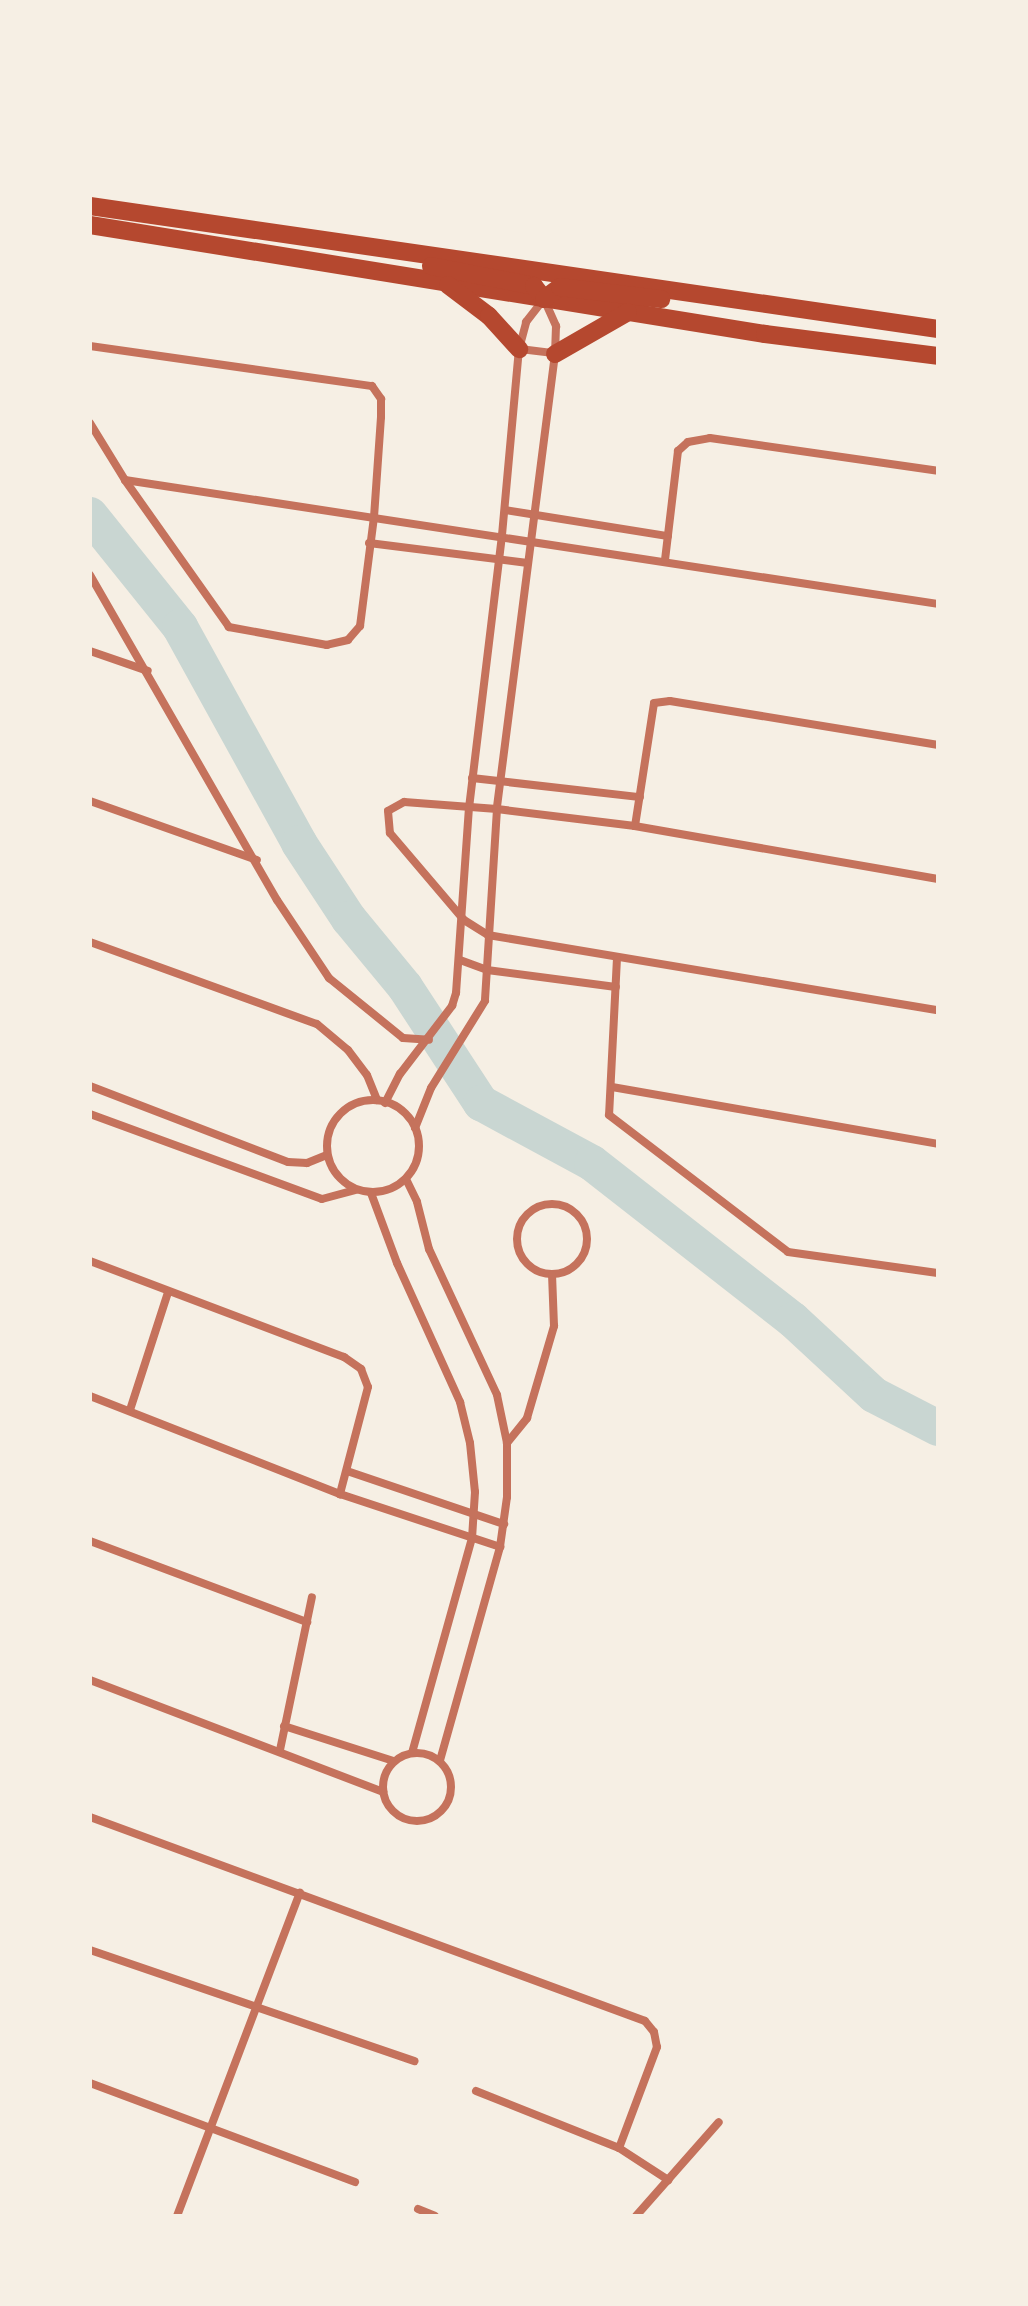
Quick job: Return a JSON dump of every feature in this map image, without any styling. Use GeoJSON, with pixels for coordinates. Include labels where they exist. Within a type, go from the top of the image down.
{"type":"FeatureCollection","features":[{"type":"Feature","properties":{"kind":"main road"},"geometry":{"type":"LineString","coordinates":[[90,206],[938,329]]}},
{"type":"Feature","properties":{"kind":"main road"},"geometry":{"type":"LineString","coordinates":[[90,225],[445,284],[938,356]]}},
{"type":"Feature","properties":{"kind":"main road"},"geometry":{"type":"LineString","coordinates":[[348,242],[377,256],[534,286],[544,299]]}},
{"type":"Feature","properties":{"kind":"main road"},"geometry":{"type":"LineString","coordinates":[[445,284],[489,316],[519,349]]}},
{"type":"Feature","properties":{"kind":"main road"},"geometry":{"type":"LineString","coordinates":[[544,299],[560,287],[745,308],[787,305]]}},
{"type":"Feature","properties":{"kind":"main road"},"geometry":{"type":"LineString","coordinates":[[555,354],[628,312]]}},
{"type":"Feature","properties":{"kind":"street"},"geometry":{"type":"LineString","coordinates":[[381,1102],[452,1006],[460,960],[469,808],[505,510],[519,349],[526,322],[544,299],[556,326],[555,354],[497,809],[485,1001],[431,1088],[415,1128]]}},
{"type":"Feature","properties":{"kind":"street"},"geometry":{"type":"LineString","coordinates":[[90,346],[372,386],[381,399],[374,517],[360,626],[348,640],[327,645],[229,627],[125,480],[90,423]]}},
{"type":"Feature","properties":{"kind":"street"},"geometry":{"type":"LineString","coordinates":[[519,349],[555,354]]}},
{"type":"Feature","properties":{"kind":"street"},"geometry":{"type":"LineString","coordinates":[[665,560],[678,451],[688,442],[710,438],[938,471]]}},
{"type":"Feature","properties":{"kind":"street"},"geometry":{"type":"LineString","coordinates":[[125,480],[502,535],[938,604]]}},
{"type":"Feature","properties":{"kind":"street"},"geometry":{"type":"LineString","coordinates":[[505,510],[668,536]]}},
{"type":"Feature","properties":{"kind":"street"},"geometry":{"type":"LineString","coordinates":[[369,543],[528,563]]}},
{"type":"Feature","properties":{"kind":"street"},"geometry":{"type":"LineString","coordinates":[[90,575],[277,900],[329,978],[403,1038],[429,1040]]}},
{"type":"Feature","properties":{"kind":"street"},"geometry":{"type":"LineString","coordinates":[[90,651],[148,671]]}},
{"type":"Feature","properties":{"kind":"street"},"geometry":{"type":"LineString","coordinates":[[635,826],[654,703],[670,701],[938,745]]}},
{"type":"Feature","properties":{"kind":"street"},"geometry":{"type":"LineString","coordinates":[[472,778],[640,797]]}},
{"type":"Feature","properties":{"kind":"street"},"geometry":{"type":"LineString","coordinates":[[90,801],[257,861]]}},
{"type":"Feature","properties":{"kind":"street"},"geometry":{"type":"LineString","coordinates":[[938,879],[635,826],[497,809],[404,802],[388,811],[390,833],[464,920],[488,935],[938,1010]]}},
{"type":"Feature","properties":{"kind":"street"},"geometry":{"type":"LineString","coordinates":[[90,942],[317,1024],[348,1050],[367,1075],[381,1102]]}},
{"type":"Feature","properties":{"kind":"street"},"geometry":{"type":"LineString","coordinates":[[617,958],[609,1115],[788,1252],[938,1273]]}},
{"type":"Feature","properties":{"kind":"street"},"geometry":{"type":"LineString","coordinates":[[460,960],[487,970],[616,987]]}},
{"type":"Feature","properties":{"kind":"street"},"geometry":{"type":"LineString","coordinates":[[90,1086],[288,1162],[307,1163],[327,1155]]}},
{"type":"Feature","properties":{"kind":"street"},"geometry":{"type":"LineString","coordinates":[[612,1087],[938,1144]]}},
{"type":"Feature","properties":{"kind":"street"},"geometry":{"type":"LineString","coordinates":[[90,1114],[322,1199],[356,1190],[371,1193],[393,1188],[406,1179],[417,1161],[419,1146],[415,1128],[406,1115],[381,1102],[352,1105],[339,1115],[330,1128],[327,1155],[333,1170],[356,1190]]}},
{"type":"Feature","properties":{"kind":"street"},"geometry":{"type":"LineString","coordinates":[[406,1179],[417,1202],[429,1249],[497,1395],[507,1443],[504,1524],[500,1547],[440,1761]]}},
{"type":"Feature","properties":{"kind":"street"},"geometry":{"type":"LineString","coordinates":[[371,1193],[397,1263],[460,1402],[470,1443],[475,1515],[472,1538],[412,1753]]}},
{"type":"Feature","properties":{"kind":"street"},"geometry":{"type":"LineString","coordinates":[[550,1204],[562,1205],[582,1220],[587,1243],[580,1261],[571,1269],[552,1275],[539,1273],[522,1259],[516,1236],[521,1221],[530,1211],[550,1204]]}},
{"type":"Feature","properties":{"kind":"street"},"geometry":{"type":"LineString","coordinates":[[90,1261],[344,1357],[361,1369],[368,1387],[340,1494]]}},
{"type":"Feature","properties":{"kind":"street"},"geometry":{"type":"LineString","coordinates":[[507,1443],[527,1418],[554,1326],[552,1275]]}},
{"type":"Feature","properties":{"kind":"street"},"geometry":{"type":"LineString","coordinates":[[130,1410],[168,1292]]}},
{"type":"Feature","properties":{"kind":"street"},"geometry":{"type":"LineString","coordinates":[[90,1396],[340,1494],[500,1547]]}},
{"type":"Feature","properties":{"kind":"street"},"geometry":{"type":"LineString","coordinates":[[347,1471],[504,1524]]}},
{"type":"Feature","properties":{"kind":"street"},"geometry":{"type":"LineString","coordinates":[[90,1541],[307,1622]]}},
{"type":"Feature","properties":{"kind":"street"},"geometry":{"type":"LineString","coordinates":[[280,1750],[312,1597]]}},
{"type":"Feature","properties":{"kind":"street"},"geometry":{"type":"LineString","coordinates":[[90,1680],[280,1750],[383,1792]]}},
{"type":"Feature","properties":{"kind":"street"},"geometry":{"type":"LineString","coordinates":[[284,1726],[394,1761]]}},
{"type":"Feature","properties":{"kind":"street"},"geometry":{"type":"LineString","coordinates":[[412,1753],[432,1755],[440,1761],[451,1778],[450,1798],[445,1807],[429,1819],[409,1820],[391,1810],[383,1792],[387,1770],[394,1761],[412,1753]]}},
{"type":"Feature","properties":{"kind":"street"},"geometry":{"type":"LineString","coordinates":[[90,1817],[645,2021],[654,2032],[657,2047],[619,2148]]}},
{"type":"Feature","properties":{"kind":"street"},"geometry":{"type":"LineString","coordinates":[[177,2216],[300,1893]]}},
{"type":"Feature","properties":{"kind":"street"},"geometry":{"type":"LineString","coordinates":[[90,1950],[256,2010],[415,2061]]}},
{"type":"Feature","properties":{"kind":"street"},"geometry":{"type":"LineString","coordinates":[[90,2083],[355,2182]]}},
{"type":"Feature","properties":{"kind":"street"},"geometry":{"type":"LineString","coordinates":[[476,2091],[619,2148],[668,2180]]}},
{"type":"Feature","properties":{"kind":"street"},"geometry":{"type":"LineString","coordinates":[[636,2216],[719,2122]]}},
{"type":"Feature","properties":{"kind":"street"},"geometry":{"type":"LineString","coordinates":[[418,2209],[435,2216]]}},
{"type":"Feature","properties":{"kind":"waterway"},"geometry":{"type":"LineString","coordinates":[[90,515],[180,627],[299,843],[349,919],[405,987],[481,1103],[592,1163],[793,1320],[874,1395],[938,1428]]}}]}
